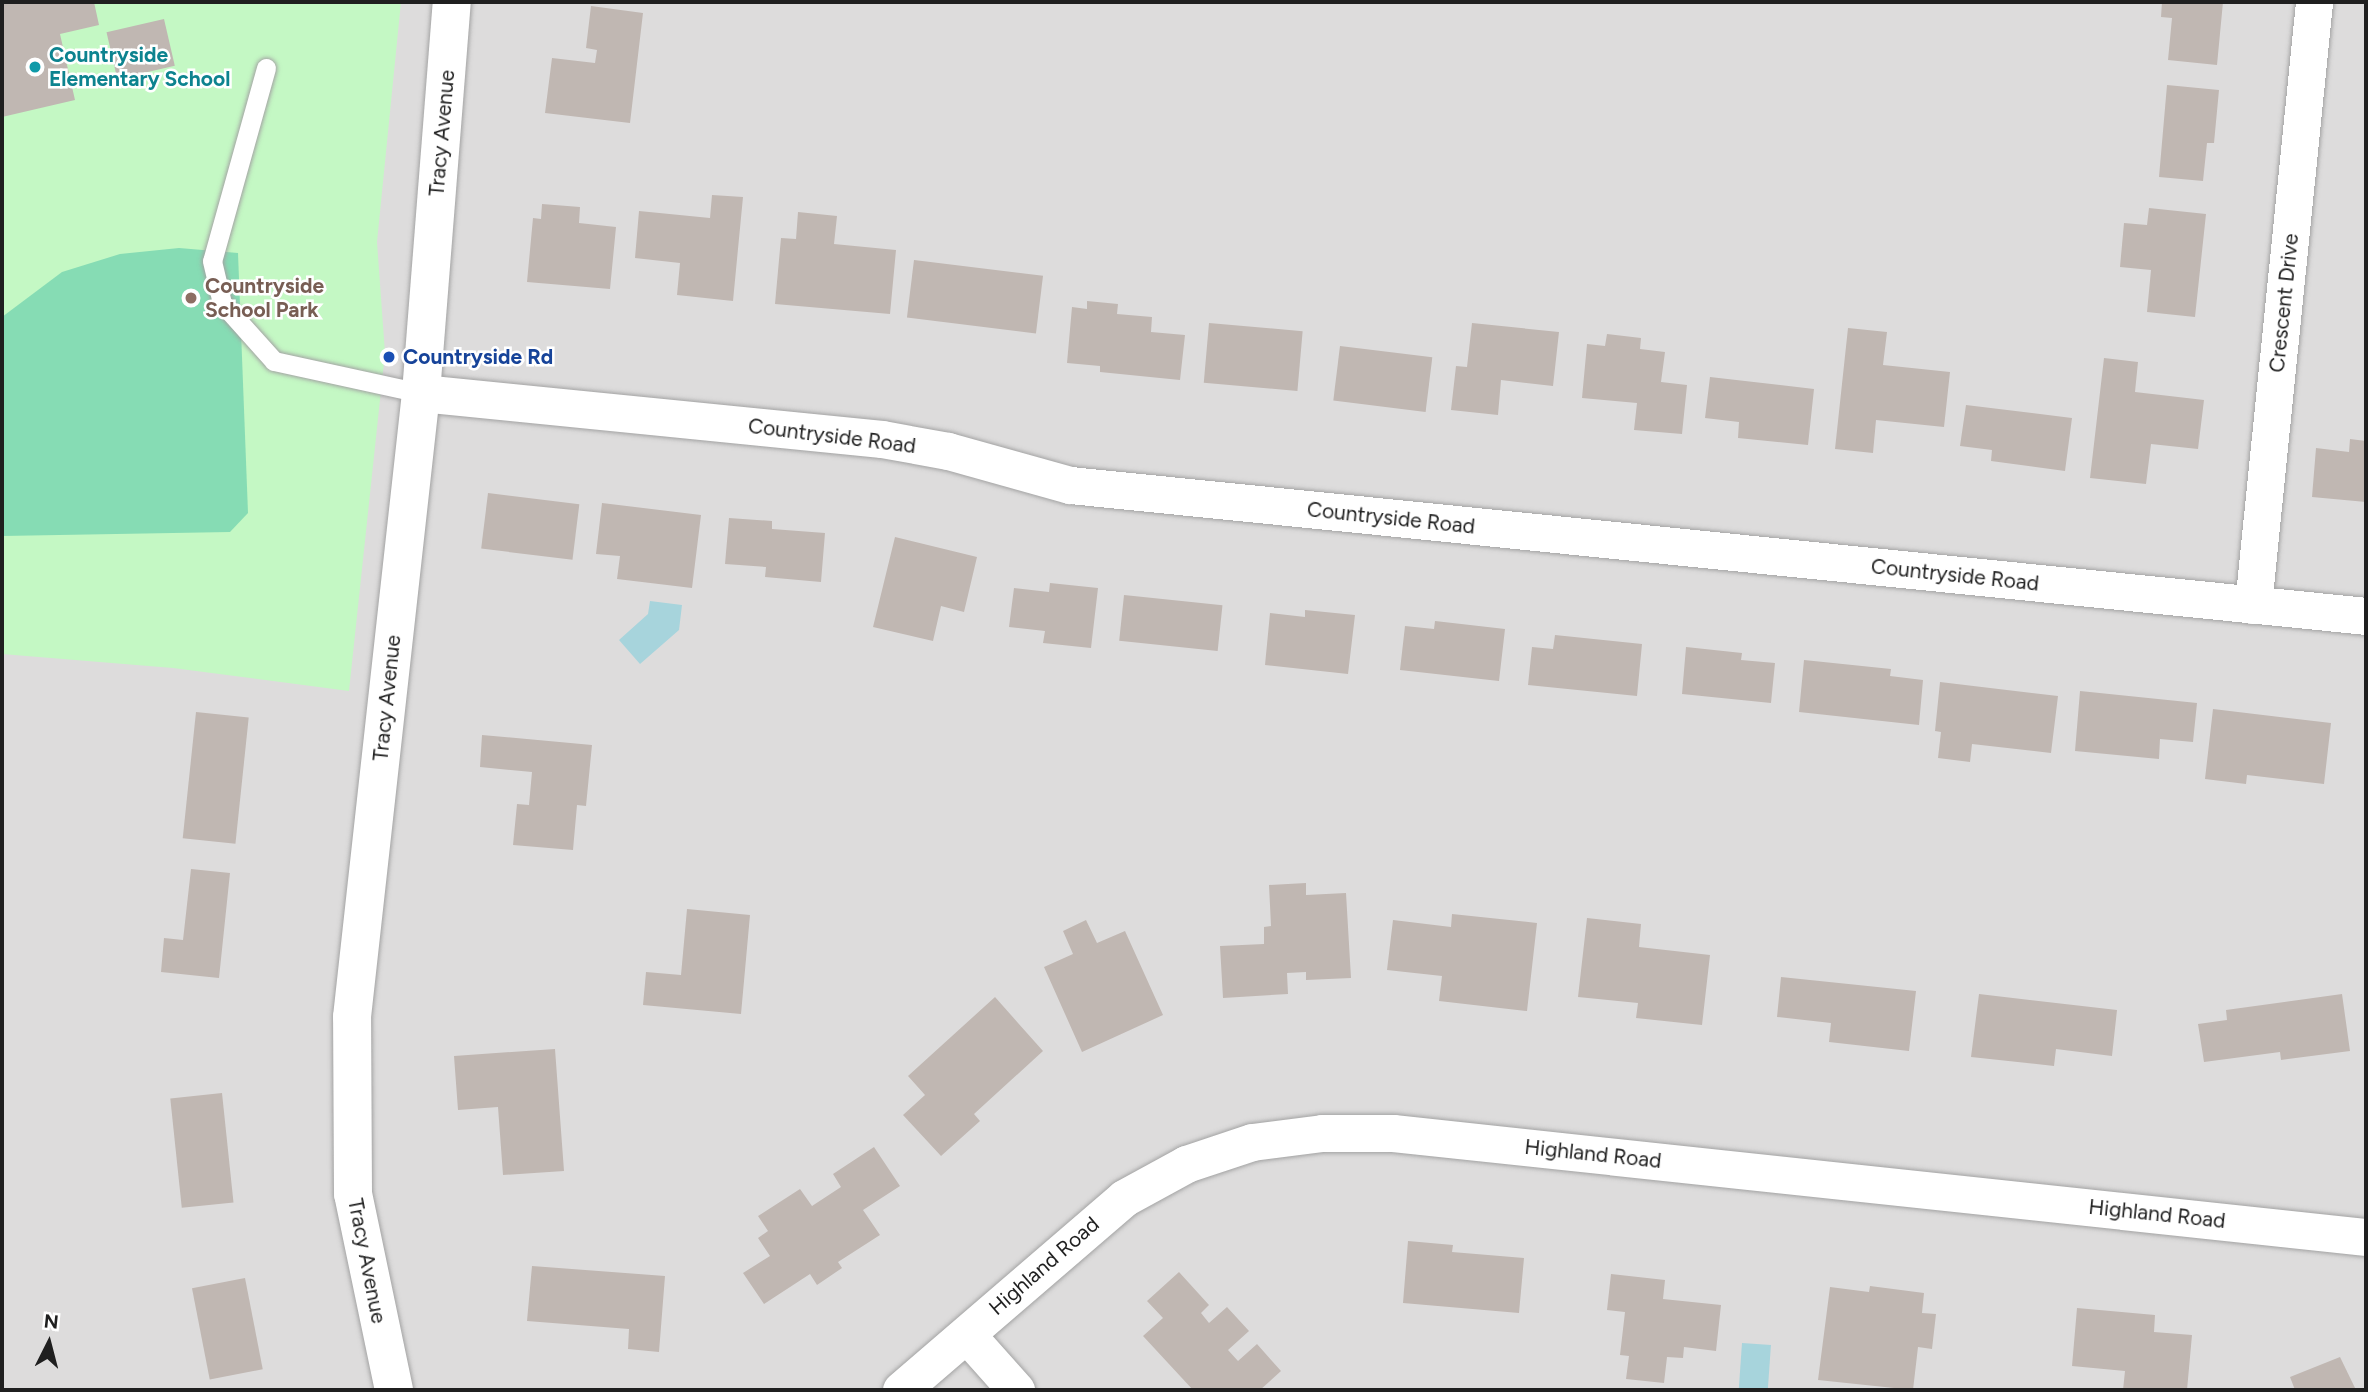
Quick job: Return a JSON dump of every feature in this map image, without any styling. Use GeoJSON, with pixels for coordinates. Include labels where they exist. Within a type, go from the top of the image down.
{"type":"FeatureCollection","features":[{"type":"Feature","properties":{"kind":"street","name":"Tracy Avenue"},"geometry":{"type":"LineString","coordinates":[[394,1390],[354,1194],[349,1105],[352,1017],[421,393],[452,2]]}},
{"type":"Feature","properties":{"kind":"street","name":"Crescent Drive"},"geometry":{"type":"LineString","coordinates":[[2253,605],[2314,2]]}},
{"type":"Feature","properties":{"kind":"street","name":"Countryside Road"},"geometry":{"type":"LineString","coordinates":[[421,393],[881,439],[948,451],[1070,485],[2366,616]]}},
{"type":"Feature","properties":{"kind":"street","name":"Highland Road"},"geometry":{"type":"LineString","coordinates":[[901,1390],[1124,1198],[1197,1160],[1252,1142],[1321,1133],[1393,1133],[2366,1237]]}},
{"type":"Feature","properties":{"kind":"street"},"geometry":{"type":"LineString","coordinates":[[967,1335],[1016,1390]]}},
{"type":"Feature","properties":{"kind":"lane"},"geometry":{"type":"LineString","coordinates":[[266,68],[212,261],[222,303],[274,361],[421,393]]}},
{"type":"Feature","properties":{"kind":"shaded area"},"geometry":{"type":"Polygon","coordinates":[[[2,2],[2366,2],[2366,1390],[2,1390],[2,2]]]}},
{"type":"Feature","properties":{"kind":"green space","name":"Countryside School Park"},"geometry":{"type":"Polygon","coordinates":[[[2,2],[401,2],[377,242],[385,353],[349,691],[173,668],[2,654],[2,2]]]}},
{"type":"Feature","properties":{"kind":"green space"},"geometry":{"type":"Polygon","coordinates":[[[179,248],[238,253],[248,513],[230,532],[2,536],[2,317],[62,272],[120,254],[179,248]]]}},
{"type":"Feature","properties":{"kind":"water"},"geometry":{"type":"Polygon","coordinates":[[[650,601],[682,605],[679,630],[640,664],[619,640],[648,614],[650,601]]]}},
{"type":"Feature","properties":{"kind":"water"},"geometry":{"type":"Polygon","coordinates":[[[1742,1343],[1771,1345],[1768,1390],[1739,1390],[1742,1343]]]}},
{"type":"Feature","properties":{"kind":"building","name":"Countryside Elementary School"},"geometry":{"type":"Polygon","coordinates":[[[2,2],[94,2],[99,25],[60,34],[75,100],[2,117],[2,2]]]}},
{"type":"Feature","properties":{"kind":"building"},"geometry":{"type":"Polygon","coordinates":[[[2162,2],[2223,2],[2217,65],[2168,60],[2172,18],[2161,17],[2162,2]]]}},
{"type":"Feature","properties":{"kind":"building"},"geometry":{"type":"Polygon","coordinates":[[[591,6],[643,13],[630,123],[545,113],[552,58],[595,63],[597,50],[586,48],[591,6]]]}},
{"type":"Feature","properties":{"kind":"building"},"geometry":{"type":"Polygon","coordinates":[[[164,19],[175,66],[117,79],[107,32],[164,19]]]}},
{"type":"Feature","properties":{"kind":"building"},"geometry":{"type":"Polygon","coordinates":[[[2167,85],[2219,90],[2214,143],[2207,143],[2203,181],[2159,177],[2167,85]]]}},
{"type":"Feature","properties":{"kind":"building"},"geometry":{"type":"Polygon","coordinates":[[[712,195],[743,197],[733,301],[677,295],[680,263],[635,258],[639,211],[710,218],[712,195]]]}},
{"type":"Feature","properties":{"kind":"building"},"geometry":{"type":"Polygon","coordinates":[[[542,204],[580,207],[579,223],[616,227],[610,289],[527,282],[533,218],[541,219],[542,204]]]}},
{"type":"Feature","properties":{"kind":"building"},"geometry":{"type":"Polygon","coordinates":[[[2149,208],[2206,214],[2195,317],[2147,312],[2151,270],[2120,267],[2124,223],[2147,225],[2149,208]]]}},
{"type":"Feature","properties":{"kind":"building"},"geometry":{"type":"Polygon","coordinates":[[[798,212],[837,216],[834,244],[896,250],[890,314],[775,304],[781,238],[796,239],[798,212]]]}},
{"type":"Feature","properties":{"kind":"building"},"geometry":{"type":"Polygon","coordinates":[[[914,260],[1043,276],[1036,333],[907,318],[914,260]]]}},
{"type":"Feature","properties":{"kind":"building"},"geometry":{"type":"Polygon","coordinates":[[[1087,301],[1118,304],[1117,314],[1152,317],[1151,332],[1185,335],[1180,380],[1100,372],[1100,366],[1067,363],[1072,307],[1087,309],[1087,301]]]}},
{"type":"Feature","properties":{"kind":"building"},"geometry":{"type":"Polygon","coordinates":[[[1209,323],[1303,331],[1297,391],[1204,383],[1209,323]]]}},
{"type":"Feature","properties":{"kind":"building"},"geometry":{"type":"Polygon","coordinates":[[[1472,323],[1559,332],[1553,386],[1501,380],[1498,415],[1451,410],[1456,366],[1467,367],[1472,323]]]}},
{"type":"Feature","properties":{"kind":"building"},"geometry":{"type":"Polygon","coordinates":[[[1848,328],[1887,332],[1883,365],[1950,372],[1944,427],[1876,420],[1873,453],[1835,449],[1848,328]]]}},
{"type":"Feature","properties":{"kind":"building"},"geometry":{"type":"Polygon","coordinates":[[[1607,334],[1641,338],[1640,349],[1665,352],[1661,382],[1687,385],[1682,434],[1634,430],[1637,403],[1582,398],[1587,344],[1605,346],[1607,334]]]}},
{"type":"Feature","properties":{"kind":"building"},"geometry":{"type":"Polygon","coordinates":[[[1340,346],[1432,357],[1426,412],[1333,401],[1340,346]]]}},
{"type":"Feature","properties":{"kind":"building"},"geometry":{"type":"Polygon","coordinates":[[[2104,358],[2138,362],[2135,392],[2204,400],[2198,449],[2151,444],[2146,484],[2090,478],[2104,358]]]}},
{"type":"Feature","properties":{"kind":"building"},"geometry":{"type":"Polygon","coordinates":[[[1710,377],[1814,389],[1808,445],[1738,438],[1739,422],[1705,418],[1710,377]]]}},
{"type":"Feature","properties":{"kind":"building"},"geometry":{"type":"Polygon","coordinates":[[[1966,405],[2072,418],[2065,471],[1991,461],[1992,450],[1960,446],[1966,405]]]}},
{"type":"Feature","properties":{"kind":"building"},"geometry":{"type":"Polygon","coordinates":[[[2350,439],[2366,441],[2366,502],[2312,497],[2316,448],[2349,452],[2350,439]]]}},
{"type":"Feature","properties":{"kind":"building"},"geometry":{"type":"Polygon","coordinates":[[[488,493],[579,504],[572,560],[481,549],[488,493]]]}},
{"type":"Feature","properties":{"kind":"building"},"geometry":{"type":"Polygon","coordinates":[[[602,503],[701,515],[692,588],[617,579],[620,556],[596,554],[602,503]]]}},
{"type":"Feature","properties":{"kind":"building"},"geometry":{"type":"Polygon","coordinates":[[[729,518],[772,521],[772,529],[825,533],[821,582],[765,577],[766,567],[725,564],[729,518]]]}},
{"type":"Feature","properties":{"kind":"building"},"geometry":{"type":"Polygon","coordinates":[[[895,537],[977,557],[964,612],[941,606],[933,641],[873,627],[895,537]]]}},
{"type":"Feature","properties":{"kind":"building"},"geometry":{"type":"Polygon","coordinates":[[[1050,583],[1098,588],[1091,648],[1043,643],[1045,631],[1009,627],[1014,588],[1049,592],[1050,583]]]}},
{"type":"Feature","properties":{"kind":"building"},"geometry":{"type":"Polygon","coordinates":[[[1124,595],[1222,605],[1218,651],[1119,641],[1124,595]]]}},
{"type":"Feature","properties":{"kind":"building"},"geometry":{"type":"Polygon","coordinates":[[[1305,610],[1355,615],[1348,674],[1265,665],[1270,613],[1305,617],[1305,610]]]}},
{"type":"Feature","properties":{"kind":"building"},"geometry":{"type":"Polygon","coordinates":[[[1435,621],[1505,629],[1499,681],[1400,670],[1405,626],[1434,629],[1435,621]]]}},
{"type":"Feature","properties":{"kind":"building"},"geometry":{"type":"Polygon","coordinates":[[[1555,635],[1642,644],[1637,696],[1528,685],[1532,647],[1553,649],[1555,635]]]}},
{"type":"Feature","properties":{"kind":"building"},"geometry":{"type":"Polygon","coordinates":[[[1686,647],[1742,653],[1741,660],[1775,663],[1771,703],[1682,694],[1686,647]]]}},
{"type":"Feature","properties":{"kind":"building"},"geometry":{"type":"Polygon","coordinates":[[[1804,660],[1891,669],[1890,676],[1923,680],[1919,725],[1799,712],[1804,660]]]}},
{"type":"Feature","properties":{"kind":"building"},"geometry":{"type":"Polygon","coordinates":[[[1940,682],[2058,696],[2051,753],[1972,744],[1970,762],[1938,758],[1941,732],[1935,731],[1940,682]]]}},
{"type":"Feature","properties":{"kind":"building"},"geometry":{"type":"Polygon","coordinates":[[[2080,691],[2197,703],[2193,742],[2160,739],[2159,759],[2075,751],[2080,691]]]}},
{"type":"Feature","properties":{"kind":"building"},"geometry":{"type":"Polygon","coordinates":[[[2213,709],[2331,723],[2324,784],[2247,775],[2246,784],[2205,779],[2213,709]]]}},
{"type":"Feature","properties":{"kind":"building"},"geometry":{"type":"Polygon","coordinates":[[[196,712],[249,718],[235,844],[183,838],[196,712]]]}},
{"type":"Feature","properties":{"kind":"building"},"geometry":{"type":"Polygon","coordinates":[[[482,735],[592,745],[586,806],[577,805],[573,850],[513,845],[517,804],[529,805],[532,772],[480,767],[482,735]]]}},
{"type":"Feature","properties":{"kind":"building"},"geometry":{"type":"Polygon","coordinates":[[[191,869],[230,873],[219,978],[161,972],[164,938],[183,940],[191,869]]]}},
{"type":"Feature","properties":{"kind":"building"},"geometry":{"type":"Polygon","coordinates":[[[1306,883],[1306,895],[1346,893],[1351,978],[1306,980],[1306,972],[1287,973],[1288,994],[1223,998],[1220,946],[1264,944],[1264,927],[1271,926],[1269,885],[1306,883]]]}},
{"type":"Feature","properties":{"kind":"building"},"geometry":{"type":"Polygon","coordinates":[[[687,909],[750,915],[741,1014],[643,1005],[646,972],[681,975],[687,909]]]}},
{"type":"Feature","properties":{"kind":"building"},"geometry":{"type":"Polygon","coordinates":[[[1452,914],[1537,923],[1527,1011],[1439,1001],[1442,976],[1387,970],[1393,920],[1451,927],[1452,914]]]}},
{"type":"Feature","properties":{"kind":"building"},"geometry":{"type":"Polygon","coordinates":[[[1587,918],[1641,924],[1639,947],[1710,955],[1702,1025],[1636,1018],[1638,1003],[1578,997],[1587,918]]]}},
{"type":"Feature","properties":{"kind":"building"},"geometry":{"type":"Polygon","coordinates":[[[1086,920],[1097,943],[1125,931],[1163,1015],[1082,1052],[1044,967],[1073,954],[1063,931],[1086,920]]]}},
{"type":"Feature","properties":{"kind":"building"},"geometry":{"type":"Polygon","coordinates":[[[1781,977],[1916,991],[1909,1051],[1829,1042],[1831,1023],[1777,1017],[1781,977]]]}},
{"type":"Feature","properties":{"kind":"building"},"geometry":{"type":"Polygon","coordinates":[[[1979,994],[2117,1010],[2112,1056],[2056,1049],[2054,1066],[1971,1057],[1979,994]]]}},
{"type":"Feature","properties":{"kind":"building"},"geometry":{"type":"Polygon","coordinates":[[[2342,994],[2350,1051],[2281,1060],[2280,1052],[2204,1062],[2198,1024],[2227,1020],[2226,1010],[2342,994]]]}},
{"type":"Feature","properties":{"kind":"building"},"geometry":{"type":"Polygon","coordinates":[[[995,997],[1043,1051],[974,1114],[980,1121],[941,1156],[903,1115],[925,1095],[908,1076],[995,997]]]}},
{"type":"Feature","properties":{"kind":"building"},"geometry":{"type":"Polygon","coordinates":[[[555,1049],[564,1171],[503,1175],[498,1107],[458,1110],[454,1056],[555,1049]]]}},
{"type":"Feature","properties":{"kind":"building"},"geometry":{"type":"Polygon","coordinates":[[[222,1093],[233,1202],[182,1208],[170,1098],[222,1093]]]}},
{"type":"Feature","properties":{"kind":"building"},"geometry":{"type":"Polygon","coordinates":[[[874,1147],[900,1186],[863,1210],[880,1235],[838,1262],[842,1268],[817,1285],[810,1274],[764,1304],[743,1273],[770,1256],[758,1238],[768,1231],[758,1216],[800,1189],[812,1206],[841,1187],[833,1174],[874,1147]]]}},
{"type":"Feature","properties":{"kind":"building"},"geometry":{"type":"Polygon","coordinates":[[[1408,1241],[1453,1245],[1452,1252],[1524,1258],[1519,1313],[1403,1303],[1408,1241]]]}},
{"type":"Feature","properties":{"kind":"building"},"geometry":{"type":"Polygon","coordinates":[[[532,1266],[665,1276],[659,1352],[628,1349],[629,1329],[527,1321],[532,1266]]]}},
{"type":"Feature","properties":{"kind":"building"},"geometry":{"type":"Polygon","coordinates":[[[1179,1272],[1209,1305],[1201,1313],[1209,1323],[1227,1307],[1249,1331],[1228,1350],[1238,1361],[1257,1344],[1281,1371],[1260,1390],[1193,1390],[1143,1336],[1163,1318],[1147,1301],[1179,1272]]]}},
{"type":"Feature","properties":{"kind":"building"},"geometry":{"type":"Polygon","coordinates":[[[1611,1274],[1665,1280],[1663,1299],[1721,1305],[1716,1351],[1684,1347],[1683,1358],[1667,1357],[1664,1383],[1626,1379],[1629,1356],[1620,1355],[1625,1312],[1607,1310],[1611,1274]]]}},
{"type":"Feature","properties":{"kind":"building"},"geometry":{"type":"Polygon","coordinates":[[[245,1278],[263,1369],[210,1380],[192,1288],[245,1278]]]}},
{"type":"Feature","properties":{"kind":"building"},"geometry":{"type":"Polygon","coordinates":[[[1870,1286],[1924,1293],[1922,1313],[1936,1314],[1932,1349],[1918,1347],[1913,1390],[1818,1380],[1830,1287],[1869,1292],[1870,1286]]]}},
{"type":"Feature","properties":{"kind":"building"},"geometry":{"type":"Polygon","coordinates":[[[2077,1308],[2155,1315],[2154,1332],[2192,1335],[2187,1390],[2123,1390],[2125,1371],[2072,1366],[2077,1308]]]}},
{"type":"Feature","properties":{"kind":"building"},"geometry":{"type":"Polygon","coordinates":[[[2340,1357],[2356,1390],[2295,1390],[2290,1377],[2340,1357]]]}},
{"type":"Feature","properties":{"kind":"place","name":"Countryside Elementary School"},"geometry":{"type":"Point","coordinates":[35,67]}},
{"type":"Feature","properties":{"kind":"place","name":"Countryside School Park"},"geometry":{"type":"Point","coordinates":[191,298]}},
{"type":"Feature","properties":{"kind":"place","name":"Countryside Rd"},"geometry":{"type":"Point","coordinates":[389,357]}}]}
